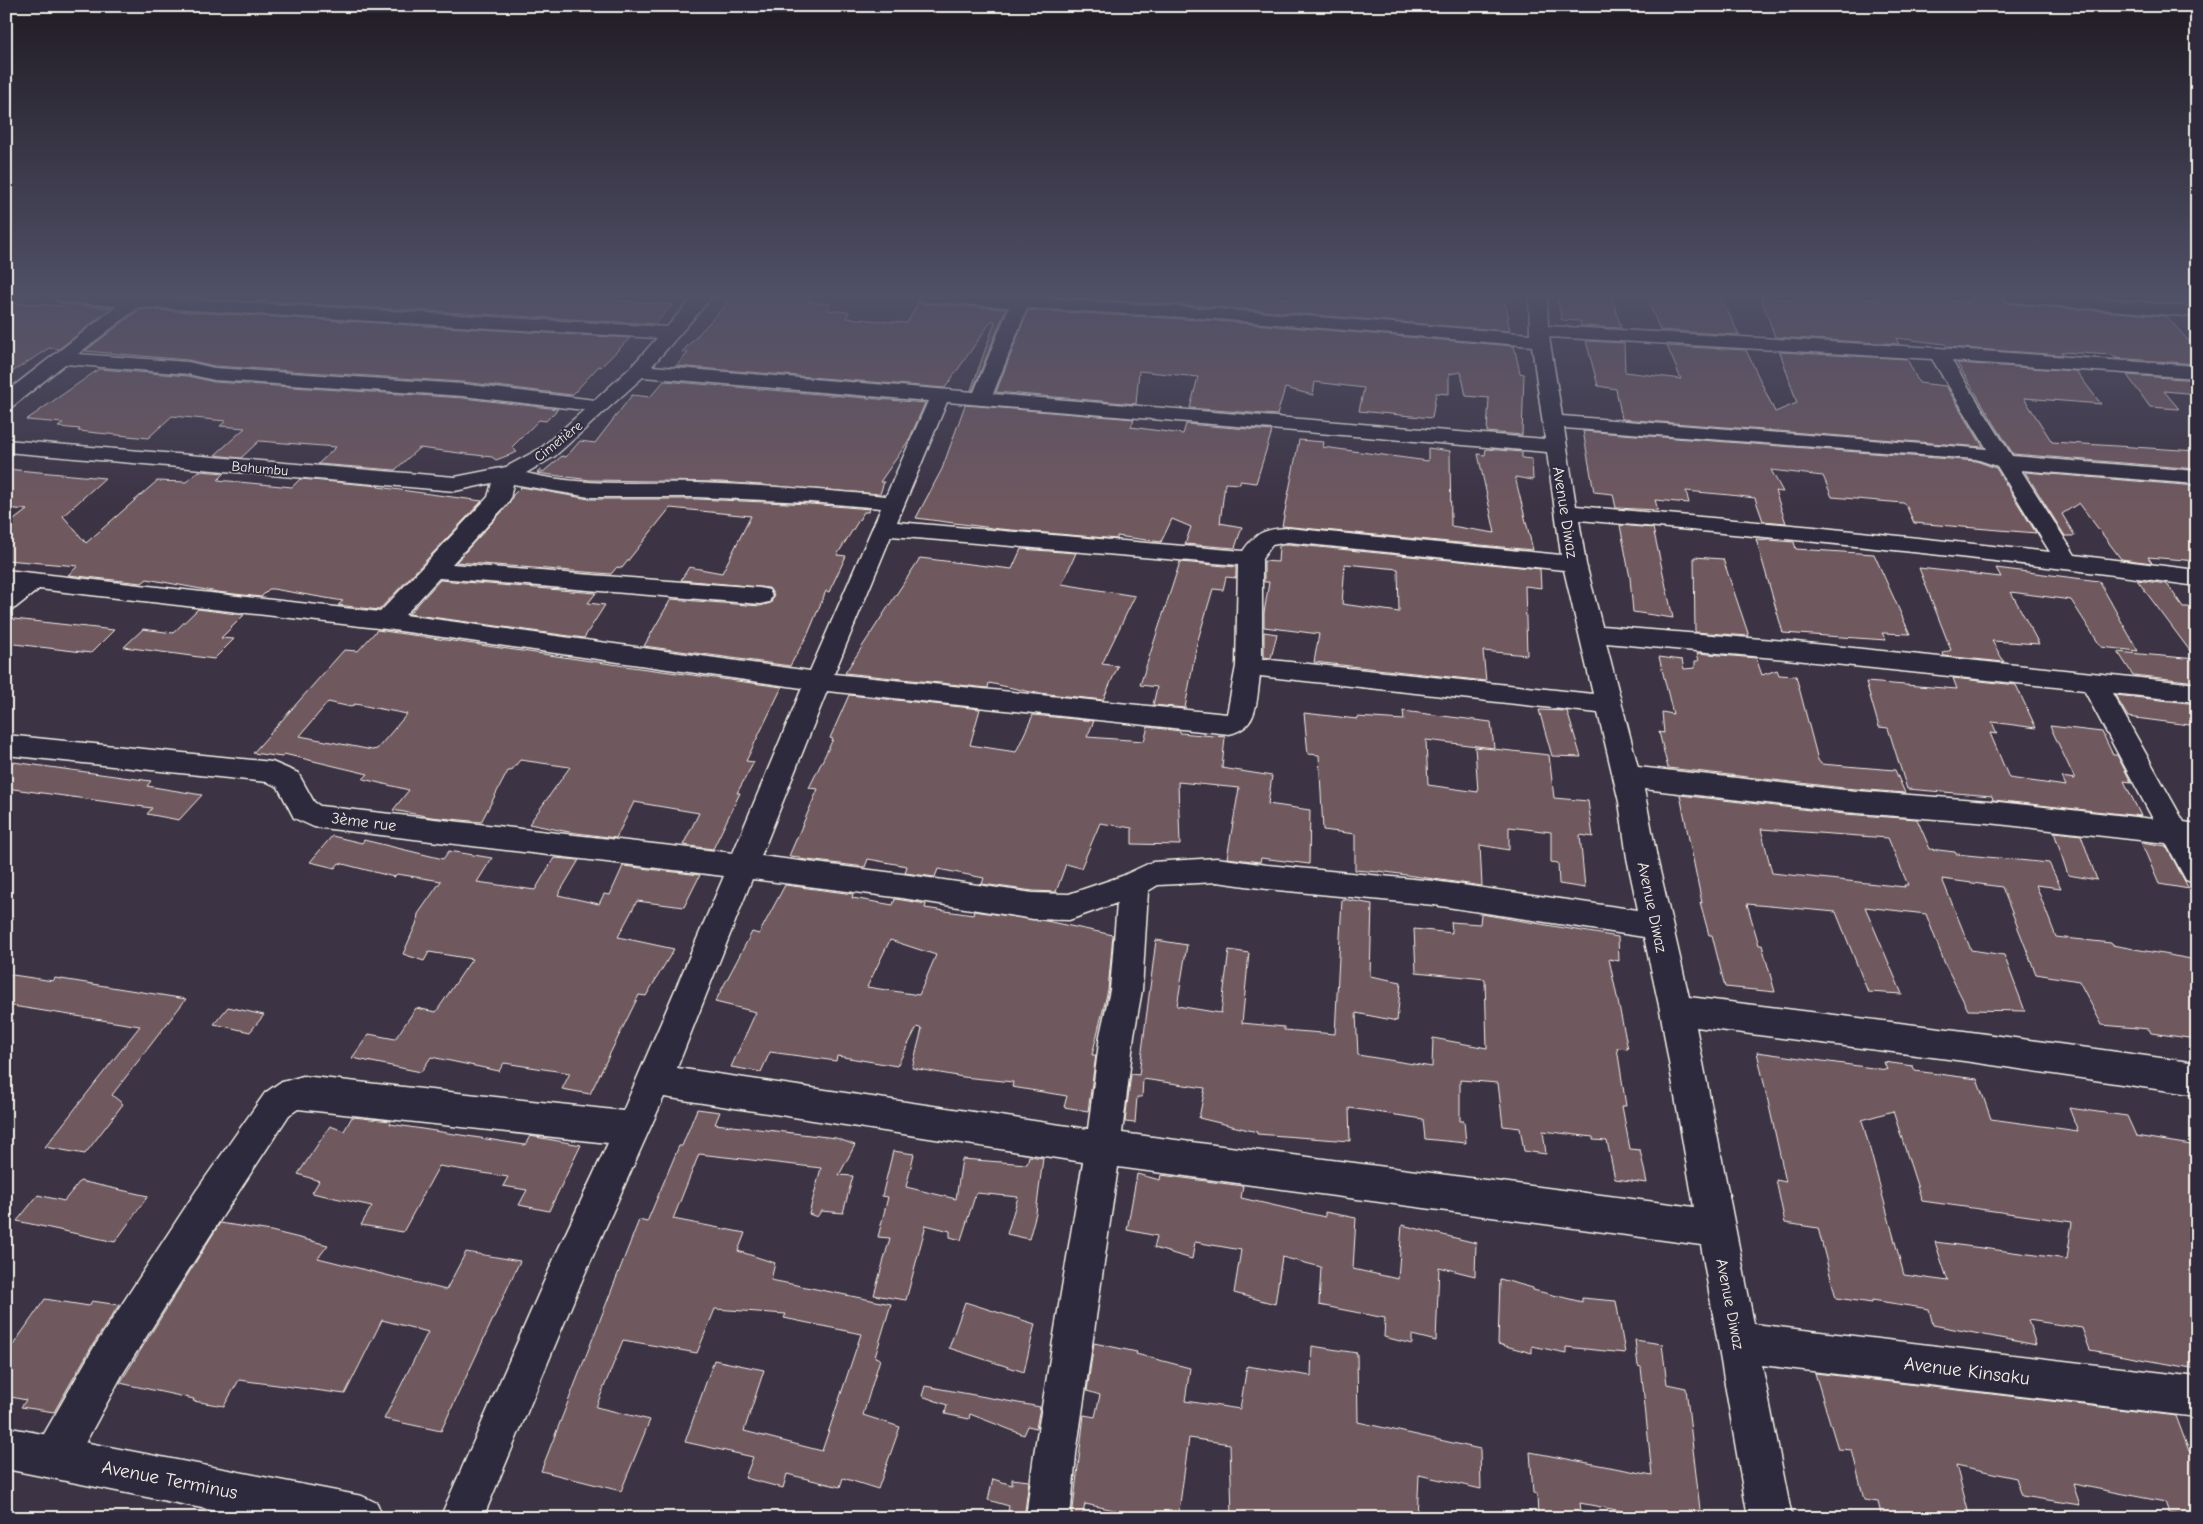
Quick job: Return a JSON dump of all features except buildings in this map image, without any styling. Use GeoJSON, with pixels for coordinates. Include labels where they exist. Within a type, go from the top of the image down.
{"type":"FeatureCollection","features":[{"type":"Feature","properties":{"kind":"street"},"geometry":{"type":"LineString","coordinates":[[11,394],[46,368]]}},
{"type":"Feature","properties":{"kind":"street"},"geometry":{"type":"LineString","coordinates":[[189,368],[224,375],[464,390],[599,406]]}},
{"type":"Feature","properties":{"kind":"street","name":"Cimetière"},"geometry":{"type":"LineString","coordinates":[[513,472],[548,452],[571,434],[641,368]]}},
{"type":"Feature","properties":{"kind":"street"},"geometry":{"type":"LineString","coordinates":[[982,399],[994,368]]}},
{"type":"Feature","properties":{"kind":"street","name":"Avenue Diwaz"},"geometry":{"type":"LineString","coordinates":[[1545,368],[1574,564],[1610,705],[1625,776],[1633,802],[1642,858],[1676,1010],[1770,1518]]}},
{"type":"Feature","properties":{"kind":"street"},"geometry":{"type":"LineString","coordinates":[[1947,368],[2067,561]]}},
{"type":"Feature","properties":{"kind":"street"},"geometry":{"type":"LineString","coordinates":[[2141,368],[2197,372]]}},
{"type":"Feature","properties":{"kind":"street"},"geometry":{"type":"LineString","coordinates":[[638,371],[982,399],[1554,433],[1968,452],[1978,453],[2007,462],[2197,478]]}},
{"type":"Feature","properties":{"kind":"street"},"geometry":{"type":"LineString","coordinates":[[461,1518],[566,1274],[655,1080],[818,681],[940,395]]}},
{"type":"Feature","properties":{"kind":"street","name":"Bahumbu"},"geometry":{"type":"LineString","coordinates":[[6,446],[454,484],[513,472]]}},
{"type":"Feature","properties":{"kind":"street"},"geometry":{"type":"LineString","coordinates":[[386,621],[499,499],[504,478],[513,472],[520,479],[589,490],[696,490],[810,495],[889,515],[1250,559]]}},
{"type":"Feature","properties":{"kind":"street"},"geometry":{"type":"LineString","coordinates":[[1567,512],[1814,534],[2067,561],[2197,578]]}},
{"type":"Feature","properties":{"kind":"street"},"geometry":{"type":"LineString","coordinates":[[6,578],[386,621],[818,681],[1231,724],[1237,722],[1240,715],[1248,666],[1251,588],[1250,559],[1260,541],[1269,535],[1288,535],[1574,564]]}},
{"type":"Feature","properties":{"kind":"street"},"geometry":{"type":"LineString","coordinates":[[434,570],[760,596]]}},
{"type":"Feature","properties":{"kind":"street"},"geometry":{"type":"LineString","coordinates":[[6,602],[34,581]]}},
{"type":"Feature","properties":{"kind":"street"},"geometry":{"type":"LineString","coordinates":[[1591,633],[1786,650],[2093,684],[2197,693]]}},
{"type":"Feature","properties":{"kind":"street"},"geometry":{"type":"LineString","coordinates":[[1248,666],[1610,705]]}},
{"type":"Feature","properties":{"kind":"street"},"geometry":{"type":"LineString","coordinates":[[2093,684],[2186,833],[2197,872]]}},
{"type":"Feature","properties":{"kind":"street","name":"3ème rue"},"geometry":{"type":"LineString","coordinates":[[6,744],[272,772],[288,780],[304,810],[314,816],[902,886],[1033,906],[1069,907],[1133,884],[1152,874],[1217,870],[1434,894],[1657,926]]}},
{"type":"Feature","properties":{"kind":"street"},"geometry":{"type":"LineString","coordinates":[[1625,776],[1844,801],[1989,812],[2186,833]]}},
{"type":"Feature","properties":{"kind":"street"},"geometry":{"type":"LineString","coordinates":[[1048,1518],[1055,1454],[1103,1148],[1117,1035],[1126,990],[1133,884]]}},
{"type":"Feature","properties":{"kind":"street"},"geometry":{"type":"LineString","coordinates":[[1676,1010],[1964,1046],[2197,1079]]}},
{"type":"Feature","properties":{"kind":"street"},"geometry":{"type":"LineString","coordinates":[[655,1080],[1103,1148],[1717,1229]]}},
{"type":"Feature","properties":{"kind":"street"},"geometry":{"type":"LineString","coordinates":[[54,1456],[108,1361],[209,1204],[277,1104],[291,1094],[303,1092],[631,1129]]}},
{"type":"Feature","properties":{"kind":"street","name":"Avenue Kinsaku"},"geometry":{"type":"LineString","coordinates":[[1738,1342],[2197,1397]]}},
{"type":"Feature","properties":{"kind":"street","name":"Avenue Terminus"},"geometry":{"type":"LineString","coordinates":[[6,1448],[362,1518]]}}]}
